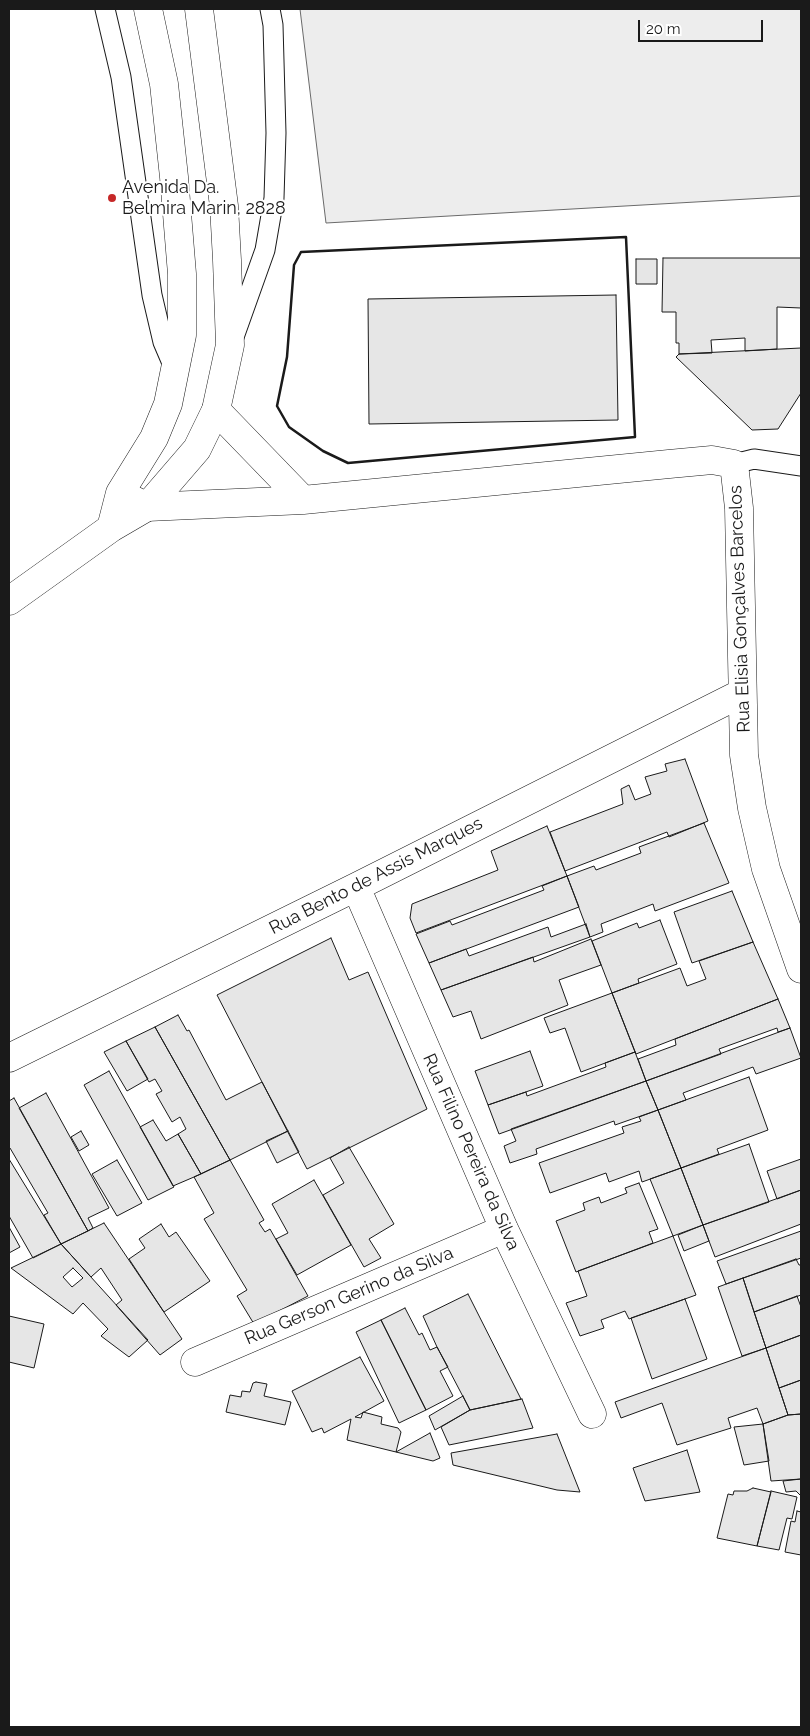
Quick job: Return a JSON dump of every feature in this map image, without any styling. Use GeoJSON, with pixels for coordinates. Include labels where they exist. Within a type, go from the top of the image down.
{"type":"FeatureCollection","features":[{"type":"Feature","properties":{"kind":"street"},"geometry":{"type":"LineString","coordinates":[[112,528],[120,493],[154,438],[168,404],[176,373],[182,335],[182,274],[164,84],[148,9]]}},
{"type":"Feature","properties":{"kind":"street"},"geometry":{"type":"LineString","coordinates":[[9,601],[112,528],[147,507],[197,449],[216,410],[230,345],[224,206],[199,9]]}},
{"type":"Feature","properties":{"kind":"street"},"geometry":{"type":"LineString","coordinates":[[216,410],[303,500]]}},
{"type":"Feature","properties":{"kind":"street","name":"Rua Elisia Gonçalves Barcelos"},"geometry":{"type":"LineString","coordinates":[[147,507],[303,500],[712,460],[734,464],[739,508],[744,755],[752,808],[766,869],[801,970]]}},
{"type":"Feature","properties":{"kind":"street"},"geometry":{"type":"LineString","coordinates":[[120,493],[147,507]]}},
{"type":"Feature","properties":{"kind":"street","name":"Rua Bento de Assis Marques"},"geometry":{"type":"LineString","coordinates":[[9,1058],[356,887],[742,693]]}},
{"type":"Feature","properties":{"kind":"street","name":"Rua Filino Pereira da Silva"},"geometry":{"type":"LineString","coordinates":[[356,887],[504,1229],[592,1414]]}},
{"type":"Feature","properties":{"kind":"street","name":"Rua Gerson Gerino da Silva"},"geometry":{"type":"LineString","coordinates":[[195,1362],[504,1229]]}},
{"type":"Feature","properties":{"kind":"lane"},"geometry":{"type":"LineString","coordinates":[[105,9],[121,77],[152,295],[163,342],[176,373]]}},
{"type":"Feature","properties":{"kind":"lane"},"geometry":{"type":"LineString","coordinates":[[230,345],[265,250],[274,198],[276,133],[273,25],[270,9]]}},
{"type":"Feature","properties":{"kind":"lane"},"geometry":{"type":"LineString","coordinates":[[734,464],[754,459],[801,466]]}},
{"type":"Feature","properties":{"kind":"shaded area"},"geometry":{"type":"Polygon","coordinates":[[[300,9],[801,9],[801,196],[326,223],[300,9]]]}},
{"type":"Feature","properties":{"kind":"building"},"geometry":{"type":"Polygon","coordinates":[[[663,258],[801,258],[801,308],[777,307],[777,349],[745,351],[745,338],[711,340],[712,353],[679,354],[679,343],[676,343],[676,312],[662,312],[663,258]]]}},
{"type":"Feature","properties":{"kind":"building"},"geometry":{"type":"Polygon","coordinates":[[[636,259],[657,259],[657,284],[636,284],[636,259]]]}},
{"type":"Feature","properties":{"kind":"building"},"geometry":{"type":"Polygon","coordinates":[[[616,295],[618,420],[369,424],[368,299],[616,295]]]}},
{"type":"Feature","properties":{"kind":"building"},"geometry":{"type":"Polygon","coordinates":[[[801,348],[801,393],[778,429],[752,430],[676,357],[679,354],[801,348]]]}},
{"type":"Feature","properties":{"kind":"building"},"geometry":{"type":"Polygon","coordinates":[[[685,759],[708,821],[669,837],[667,832],[565,871],[550,832],[623,804],[621,789],[629,785],[635,800],[651,794],[645,777],[667,771],[665,764],[685,759]]]}},
{"type":"Feature","properties":{"kind":"building"},"geometry":{"type":"Polygon","coordinates":[[[704,823],[729,883],[655,911],[653,904],[601,924],[603,932],[590,937],[567,876],[594,866],[596,870],[641,853],[639,847],[704,823]]]}},
{"type":"Feature","properties":{"kind":"building"},"geometry":{"type":"Polygon","coordinates":[[[547,826],[567,876],[416,933],[410,918],[412,904],[498,870],[491,851],[547,826]]]}},
{"type":"Feature","properties":{"kind":"building"},"geometry":{"type":"Polygon","coordinates":[[[567,876],[579,907],[429,963],[416,934],[450,921],[452,925],[544,890],[542,886],[567,876]]]}},
{"type":"Feature","properties":{"kind":"building"},"geometry":{"type":"Polygon","coordinates":[[[732,891],[753,942],[692,963],[674,912],[732,891]]]}},
{"type":"Feature","properties":{"kind":"building"},"geometry":{"type":"Polygon","coordinates":[[[660,920],[677,964],[638,979],[639,983],[612,993],[592,941],[637,923],[639,928],[660,920]]]}},
{"type":"Feature","properties":{"kind":"building"},"geometry":{"type":"Polygon","coordinates":[[[586,924],[590,937],[441,990],[429,963],[466,949],[469,956],[548,927],[551,937],[586,924]]]}},
{"type":"Feature","properties":{"kind":"building"},"geometry":{"type":"Polygon","coordinates":[[[331,938],[349,980],[368,972],[427,1109],[307,1169],[217,995],[331,938]]]}},
{"type":"Feature","properties":{"kind":"building"},"geometry":{"type":"Polygon","coordinates":[[[591,939],[601,965],[559,980],[568,1005],[481,1039],[471,1011],[453,1017],[441,990],[533,957],[534,962],[591,939]]]}},
{"type":"Feature","properties":{"kind":"building"},"geometry":{"type":"Polygon","coordinates":[[[753,942],[778,999],[636,1054],[612,993],[680,968],[687,986],[706,979],[699,961],[753,942]]]}},
{"type":"Feature","properties":{"kind":"building"},"geometry":{"type":"Polygon","coordinates":[[[612,993],[635,1052],[581,1072],[565,1028],[550,1033],[544,1018],[612,993]]]}},
{"type":"Feature","properties":{"kind":"building"},"geometry":{"type":"Polygon","coordinates":[[[778,999],[790,1028],[778,1032],[777,1028],[719,1049],[721,1054],[646,1081],[638,1059],[676,1045],[675,1039],[778,999]]]}},
{"type":"Feature","properties":{"kind":"building"},"geometry":{"type":"Polygon","coordinates":[[[178,1015],[187,1031],[189,1030],[226,1100],[262,1082],[288,1131],[230,1160],[155,1027],[178,1015]]]}},
{"type":"Feature","properties":{"kind":"building"},"geometry":{"type":"Polygon","coordinates":[[[155,1027],[230,1160],[201,1174],[178,1134],[186,1129],[180,1117],[172,1122],[156,1094],[162,1091],[155,1079],[149,1082],[126,1041],[155,1027]]]}},
{"type":"Feature","properties":{"kind":"building"},"geometry":{"type":"Polygon","coordinates":[[[790,1028],[801,1058],[756,1074],[753,1067],[683,1093],[686,1100],[658,1110],[646,1081],[790,1028]]]}},
{"type":"Feature","properties":{"kind":"building"},"geometry":{"type":"Polygon","coordinates":[[[126,1041],[148,1079],[127,1091],[104,1052],[126,1041]]]}},
{"type":"Feature","properties":{"kind":"building"},"geometry":{"type":"Polygon","coordinates":[[[530,1051],[543,1086],[488,1105],[475,1071],[530,1051]]]}},
{"type":"Feature","properties":{"kind":"building"},"geometry":{"type":"Polygon","coordinates":[[[635,1052],[646,1081],[499,1134],[488,1105],[526,1092],[527,1096],[606,1067],[605,1063],[635,1052]]]}},
{"type":"Feature","properties":{"kind":"building"},"geometry":{"type":"Polygon","coordinates":[[[109,1071],[174,1187],[148,1200],[84,1085],[109,1071]]]}},
{"type":"Feature","properties":{"kind":"building"},"geometry":{"type":"Polygon","coordinates":[[[749,1077],[768,1130],[717,1149],[719,1154],[681,1168],[658,1110],[749,1077]]]}},
{"type":"Feature","properties":{"kind":"building"},"geometry":{"type":"Polygon","coordinates":[[[646,1081],[658,1110],[615,1125],[614,1121],[536,1149],[537,1154],[510,1163],[504,1146],[516,1141],[511,1129],[646,1081]]]}},
{"type":"Feature","properties":{"kind":"building"},"geometry":{"type":"Polygon","coordinates":[[[46,1093],[109,1208],[88,1218],[93,1228],[88,1231],[19,1108],[46,1093]]]}},
{"type":"Feature","properties":{"kind":"building"},"geometry":{"type":"Polygon","coordinates":[[[14,1098],[88,1231],[61,1244],[44,1215],[48,1213],[9,1149],[9,1101],[14,1098]]]}},
{"type":"Feature","properties":{"kind":"building"},"geometry":{"type":"Polygon","coordinates":[[[658,1110],[681,1168],[642,1182],[639,1171],[609,1182],[606,1173],[550,1193],[539,1163],[624,1133],[622,1127],[641,1121],[639,1117],[658,1110]]]}},
{"type":"Feature","properties":{"kind":"building"},"geometry":{"type":"Polygon","coordinates":[[[153,1120],[166,1141],[178,1134],[201,1174],[173,1186],[140,1127],[153,1120]]]}},
{"type":"Feature","properties":{"kind":"building"},"geometry":{"type":"Polygon","coordinates":[[[81,1131],[89,1145],[79,1151],[71,1137],[81,1131]]]}},
{"type":"Feature","properties":{"kind":"building"},"geometry":{"type":"Polygon","coordinates":[[[288,1131],[299,1152],[277,1163],[266,1141],[288,1131]]]}},
{"type":"Feature","properties":{"kind":"building"},"geometry":{"type":"Polygon","coordinates":[[[749,1144],[769,1202],[703,1225],[681,1168],[749,1144]]]}},
{"type":"Feature","properties":{"kind":"building"},"geometry":{"type":"Polygon","coordinates":[[[349,1147],[394,1224],[369,1239],[381,1258],[364,1267],[323,1195],[344,1183],[330,1158],[349,1147]]]}},
{"type":"Feature","properties":{"kind":"building"},"geometry":{"type":"Polygon","coordinates":[[[9,1159],[61,1244],[33,1258],[9,1216],[9,1159]]]}},
{"type":"Feature","properties":{"kind":"building"},"geometry":{"type":"Polygon","coordinates":[[[801,1159],[801,1190],[777,1199],[767,1171],[801,1159]]]}},
{"type":"Feature","properties":{"kind":"building"},"geometry":{"type":"Polygon","coordinates":[[[117,1160],[142,1203],[117,1216],[92,1174],[117,1160]]]}},
{"type":"Feature","properties":{"kind":"building"},"geometry":{"type":"Polygon","coordinates":[[[230,1160],[264,1220],[259,1223],[265,1232],[270,1229],[308,1296],[254,1324],[237,1296],[247,1290],[204,1219],[214,1213],[194,1177],[230,1160]]]}},
{"type":"Feature","properties":{"kind":"building"},"geometry":{"type":"Polygon","coordinates":[[[681,1168],[703,1225],[673,1236],[650,1179],[681,1168]]]}},
{"type":"Feature","properties":{"kind":"building"},"geometry":{"type":"Polygon","coordinates":[[[314,1180],[351,1245],[297,1275],[276,1239],[288,1233],[272,1204],[314,1180]]]}},
{"type":"Feature","properties":{"kind":"building"},"geometry":{"type":"Polygon","coordinates":[[[639,1183],[658,1229],[649,1232],[653,1243],[576,1272],[556,1221],[585,1210],[583,1203],[599,1197],[601,1203],[627,1193],[625,1188],[639,1183]]]}},
{"type":"Feature","properties":{"kind":"building"},"geometry":{"type":"Polygon","coordinates":[[[801,1190],[801,1224],[715,1257],[703,1225],[801,1190]]]}},
{"type":"Feature","properties":{"kind":"building"},"geometry":{"type":"Polygon","coordinates":[[[104,1223],[182,1339],[160,1355],[116,1305],[122,1300],[101,1268],[91,1277],[61,1244],[104,1223]]]}},
{"type":"Feature","properties":{"kind":"building"},"geometry":{"type":"Polygon","coordinates":[[[161,1224],[169,1237],[176,1232],[210,1281],[164,1312],[129,1259],[145,1248],[139,1239],[161,1224]]]}},
{"type":"Feature","properties":{"kind":"building"},"geometry":{"type":"Polygon","coordinates":[[[703,1225],[709,1241],[684,1251],[678,1235],[703,1225]]]}},
{"type":"Feature","properties":{"kind":"building"},"geometry":{"type":"Polygon","coordinates":[[[9,1227],[20,1247],[9,1253],[9,1227]]]}},
{"type":"Feature","properties":{"kind":"building"},"geometry":{"type":"Polygon","coordinates":[[[801,1231],[801,1258],[726,1284],[717,1261],[801,1231]]]}},
{"type":"Feature","properties":{"kind":"building"},"geometry":{"type":"Polygon","coordinates":[[[673,1236],[696,1295],[629,1319],[625,1311],[601,1320],[604,1328],[580,1336],[566,1303],[587,1296],[578,1271],[673,1236]]]}},
{"type":"Feature","properties":{"kind":"building"},"geometry":{"type":"Polygon","coordinates":[[[61,1244],[148,1340],[129,1357],[101,1336],[108,1329],[83,1303],[73,1314],[11,1268],[61,1244]],[[73,1268],[63,1277],[72,1287],[83,1278],[73,1268]]]}},
{"type":"Feature","properties":{"kind":"building"},"geometry":{"type":"Polygon","coordinates":[[[796,1259],[799,1265],[801,1265],[801,1295],[754,1312],[743,1278],[796,1259]]]}},
{"type":"Feature","properties":{"kind":"building"},"geometry":{"type":"Polygon","coordinates":[[[743,1278],[766,1348],[742,1356],[718,1287],[743,1278]]]}},
{"type":"Feature","properties":{"kind":"building"},"geometry":{"type":"Polygon","coordinates":[[[468,1294],[521,1399],[470,1410],[437,1347],[423,1316],[468,1294]]]}},
{"type":"Feature","properties":{"kind":"building"},"geometry":{"type":"Polygon","coordinates":[[[797,1296],[801,1307],[801,1335],[766,1348],[754,1312],[797,1296]]]}},
{"type":"Feature","properties":{"kind":"building"},"geometry":{"type":"Polygon","coordinates":[[[685,1299],[707,1359],[652,1379],[631,1318],[685,1299]]]}},
{"type":"Feature","properties":{"kind":"building"},"geometry":{"type":"Polygon","coordinates":[[[405,1308],[419,1335],[422,1333],[430,1350],[437,1347],[448,1367],[440,1371],[453,1396],[426,1410],[381,1320],[405,1308]]]}},
{"type":"Feature","properties":{"kind":"building"},"geometry":{"type":"Polygon","coordinates":[[[9,1316],[44,1324],[34,1368],[9,1362],[9,1316]]]}},
{"type":"Feature","properties":{"kind":"building"},"geometry":{"type":"Polygon","coordinates":[[[381,1320],[426,1410],[399,1423],[356,1332],[381,1320]]]}},
{"type":"Feature","properties":{"kind":"building"},"geometry":{"type":"Polygon","coordinates":[[[801,1335],[801,1380],[779,1388],[766,1348],[801,1335]]]}},
{"type":"Feature","properties":{"kind":"building"},"geometry":{"type":"Polygon","coordinates":[[[766,1348],[788,1415],[763,1424],[757,1408],[728,1418],[731,1428],[677,1445],[662,1403],[621,1418],[615,1402],[766,1348]]]}},
{"type":"Feature","properties":{"kind":"building"},"geometry":{"type":"Polygon","coordinates":[[[360,1357],[384,1401],[364,1412],[382,1417],[381,1424],[398,1428],[401,1432],[396,1452],[347,1440],[351,1419],[324,1433],[322,1428],[312,1432],[292,1391],[360,1357]],[[363,1413],[355,1417],[361,1418],[363,1413]]]}},
{"type":"Feature","properties":{"kind":"building"},"geometry":{"type":"Polygon","coordinates":[[[801,1380],[801,1414],[788,1415],[779,1388],[801,1380]]]}},
{"type":"Feature","properties":{"kind":"building"},"geometry":{"type":"Polygon","coordinates":[[[253,1383],[267,1384],[264,1396],[291,1402],[285,1425],[226,1412],[230,1395],[241,1397],[242,1391],[250,1392],[253,1383]]]}},
{"type":"Feature","properties":{"kind":"building"},"geometry":{"type":"Polygon","coordinates":[[[463,1396],[470,1410],[435,1430],[429,1416],[463,1396]]]}},
{"type":"Feature","properties":{"kind":"building"},"geometry":{"type":"Polygon","coordinates":[[[522,1399],[533,1428],[449,1445],[441,1427],[470,1410],[522,1399]]]}},
{"type":"Feature","properties":{"kind":"building"},"geometry":{"type":"Polygon","coordinates":[[[801,1414],[801,1479],[771,1481],[763,1424],[788,1415],[801,1414]]]}},
{"type":"Feature","properties":{"kind":"building"},"geometry":{"type":"Polygon","coordinates":[[[763,1424],[769,1461],[744,1465],[734,1427],[763,1424]]]}},
{"type":"Feature","properties":{"kind":"building"},"geometry":{"type":"Polygon","coordinates":[[[430,1433],[440,1458],[433,1461],[396,1452],[430,1433]]]}},
{"type":"Feature","properties":{"kind":"building"},"geometry":{"type":"Polygon","coordinates":[[[557,1434],[580,1492],[557,1490],[453,1465],[451,1453],[557,1434]]]}},
{"type":"Feature","properties":{"kind":"building"},"geometry":{"type":"Polygon","coordinates":[[[687,1450],[700,1492],[645,1501],[633,1468],[687,1450]]]}},
{"type":"Feature","properties":{"kind":"building"},"geometry":{"type":"Polygon","coordinates":[[[801,1479],[801,1496],[796,1491],[786,1492],[783,1481],[801,1479]]]}},
{"type":"Feature","properties":{"kind":"building"},"geometry":{"type":"Polygon","coordinates":[[[753,1488],[771,1492],[757,1546],[717,1538],[728,1494],[733,1495],[734,1491],[747,1491],[753,1488]]]}},
{"type":"Feature","properties":{"kind":"building"},"geometry":{"type":"Polygon","coordinates":[[[771,1491],[797,1497],[792,1519],[787,1518],[779,1550],[757,1546],[771,1491]]]}},
{"type":"Feature","properties":{"kind":"building"},"geometry":{"type":"Polygon","coordinates":[[[797,1511],[801,1512],[801,1555],[785,1552],[791,1521],[795,1522],[797,1511]]]}},
{"type":"Feature","properties":{"kind":"wall"},"geometry":{"type":"LineString","coordinates":[[626,237],[635,437],[348,463],[323,451],[289,427],[277,406],[287,357],[294,265],[301,252],[626,237]]}},
{"type":"Feature","properties":{"kind":"place","name":"Avenida Da. Belmira Marin, 2828"},"geometry":{"type":"Point","coordinates":[112,198]}}]}
